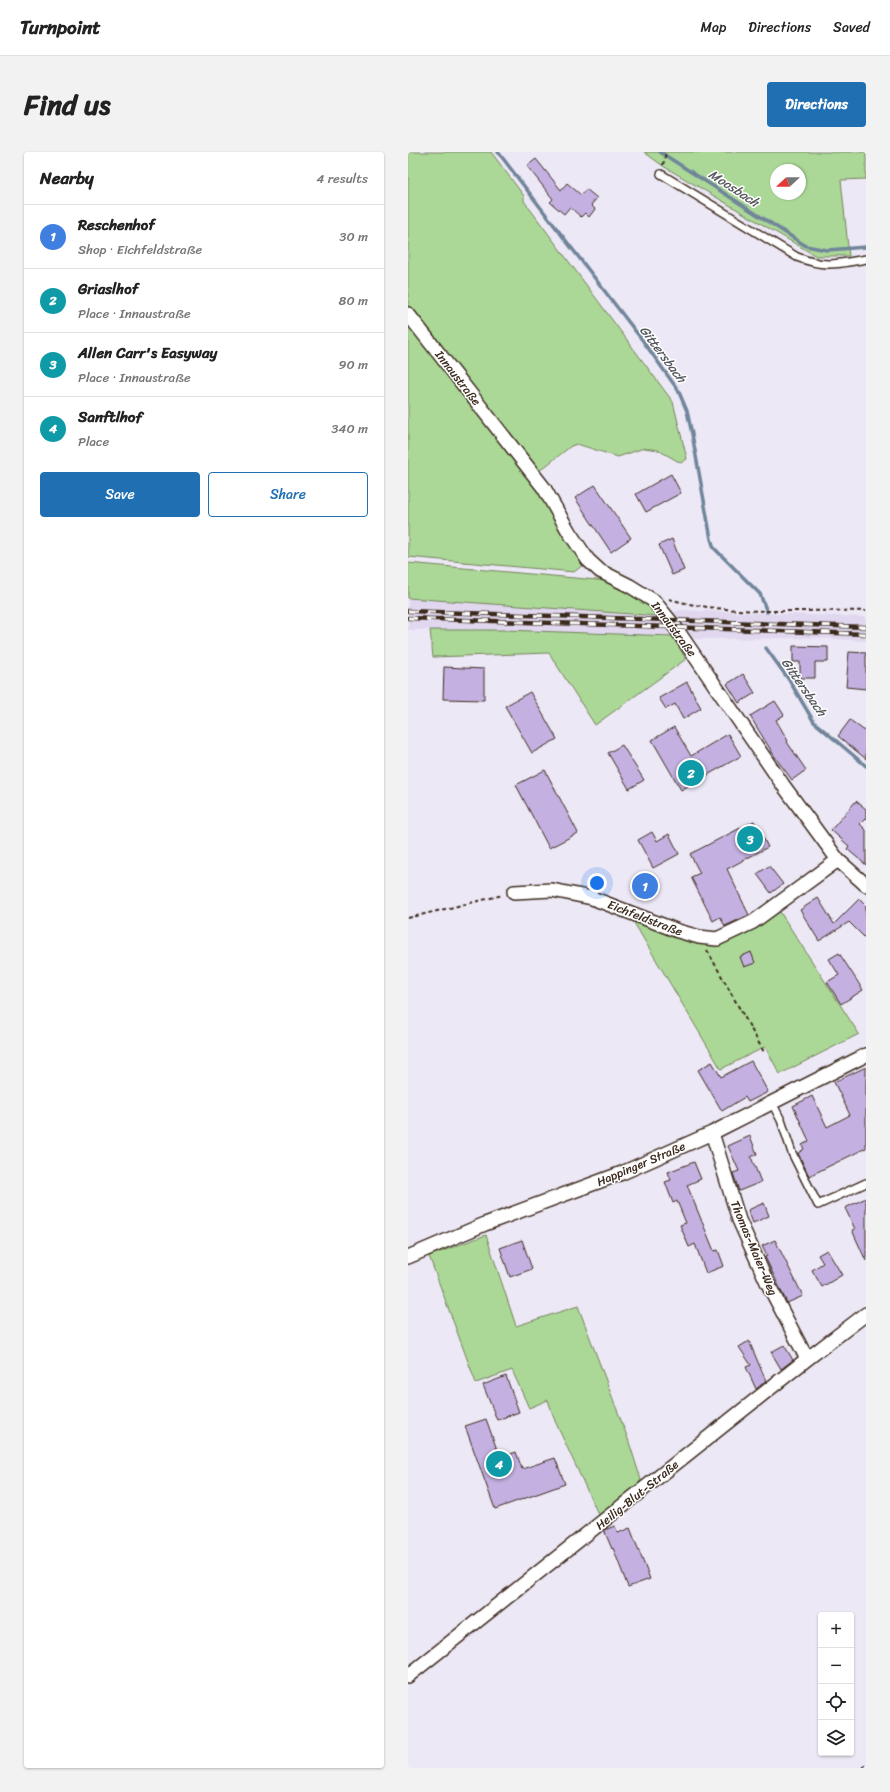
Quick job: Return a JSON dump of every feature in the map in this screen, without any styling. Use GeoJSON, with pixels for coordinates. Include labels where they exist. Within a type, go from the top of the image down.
{"type":"FeatureCollection","features":[{"type":"Feature","properties":{"kind":"street","name":"Innaustraße"},"geometry":{"type":"LineString","coordinates":[[408,314],[544,488],[569,532],[588,560],[600,571],[630,586],[654,601],[675,627],[783,785],[838,860],[866,885]]}},
{"type":"Feature","properties":{"kind":"street","name":"Eichfeldstraße"},"geometry":{"type":"LineString","coordinates":[[514,892],[552,890],[592,898],[678,931],[699,937],[717,938],[753,922],[838,860]]}},
{"type":"Feature","properties":{"kind":"street","name":"Happinger Straße"},"geometry":{"type":"LineString","coordinates":[[408,1257],[485,1224],[622,1173],[712,1133],[866,1054]]}},
{"type":"Feature","properties":{"kind":"street","name":"Thomas-Maier-Weg"},"geometry":{"type":"LineString","coordinates":[[712,1133],[740,1220],[767,1282],[807,1359]]}},
{"type":"Feature","properties":{"kind":"street","name":"Heilig-Blut-Straße"},"geometry":{"type":"LineString","coordinates":[[408,1676],[807,1359],[866,1314]]}},
{"type":"Feature","properties":{"kind":"lane"},"geometry":{"type":"LineString","coordinates":[[662,172],[797,257],[814,264],[826,265],[866,258]]}},
{"type":"Feature","properties":{"kind":"lane"},"geometry":{"type":"LineString","coordinates":[[772,1103],[781,1120],[792,1153],[818,1205],[866,1183]]}},
{"type":"Feature","properties":{"kind":"path"},"geometry":{"type":"LineString","coordinates":[[662,172],[666,152]]}},
{"type":"Feature","properties":{"kind":"path"},"geometry":{"type":"LineString","coordinates":[[654,601],[666,598],[690,605],[758,610],[866,611]]}},
{"type":"Feature","properties":{"kind":"path"},"geometry":{"type":"LineString","coordinates":[[408,918],[514,892]]}},
{"type":"Feature","properties":{"kind":"path"},"geometry":{"type":"LineString","coordinates":[[699,937],[765,1054]]}},
{"type":"Feature","properties":{"kind":"path"},"geometry":{"type":"LineString","coordinates":[[862,1768],[866,1765]]}},
{"type":"Feature","properties":{"kind":"shaded area"},"geometry":{"type":"Polygon","coordinates":[[[408,598],[659,616],[681,610],[866,617],[866,641],[818,638],[695,639],[505,630],[408,630],[408,598]]]}},
{"type":"Feature","properties":{"kind":"green space"},"geometry":{"type":"Polygon","coordinates":[[[408,152],[491,152],[524,196],[524,201],[673,402],[687,459],[681,463],[658,450],[644,448],[618,457],[577,444],[571,446],[538,472],[408,308],[408,152]]]}},
{"type":"Feature","properties":{"kind":"green space"},"geometry":{"type":"Polygon","coordinates":[[[644,152],[866,152],[866,179],[841,180],[849,256],[816,256],[663,166],[644,152]]]}},
{"type":"Feature","properties":{"kind":"green space"},"geometry":{"type":"Polygon","coordinates":[[[408,323],[517,459],[553,513],[583,561],[583,565],[574,572],[408,557],[408,323]]]}},
{"type":"Feature","properties":{"kind":"green space"},"geometry":{"type":"Polygon","coordinates":[[[408,563],[608,581],[648,604],[659,616],[408,598],[408,563]]]}},
{"type":"Feature","properties":{"kind":"green space"},"geometry":{"type":"Polygon","coordinates":[[[430,630],[505,630],[672,636],[686,659],[595,725],[549,653],[433,657],[430,630]]]}},
{"type":"Feature","properties":{"kind":"green space"},"geometry":{"type":"Polygon","coordinates":[[[780,912],[859,1034],[780,1074],[765,1047],[721,1069],[630,916],[719,942],[780,912]]]}},
{"type":"Feature","properties":{"kind":"green space"},"geometry":{"type":"Polygon","coordinates":[[[486,1235],[516,1326],[578,1306],[628,1439],[641,1480],[625,1499],[599,1516],[555,1421],[548,1400],[529,1408],[512,1370],[476,1383],[429,1256],[486,1235]]]}},
{"type":"Feature","properties":{"kind":"building"},"geometry":{"type":"Polygon","coordinates":[[[536,159],[561,190],[567,183],[581,195],[586,189],[597,198],[591,205],[595,209],[589,217],[585,213],[581,217],[570,207],[564,214],[550,202],[553,199],[527,166],[536,159]]]}},
{"type":"Feature","properties":{"kind":"building"},"geometry":{"type":"Polygon","coordinates":[[[671,474],[681,493],[646,512],[636,494],[671,474]]]}},
{"type":"Feature","properties":{"kind":"building"},"geometry":{"type":"Polygon","coordinates":[[[595,485],[631,538],[611,552],[575,498],[595,485]]]}},
{"type":"Feature","properties":{"kind":"building"},"geometry":{"type":"Polygon","coordinates":[[[672,539],[684,570],[672,575],[659,545],[672,539]]]}},
{"type":"Feature","properties":{"kind":"building"},"geometry":{"type":"Polygon","coordinates":[[[793,646],[828,647],[828,662],[815,662],[815,678],[800,678],[800,662],[793,662],[793,646]]]}},
{"type":"Feature","properties":{"kind":"building"},"geometry":{"type":"Polygon","coordinates":[[[849,652],[866,653],[866,689],[846,687],[849,652]]]}},
{"type":"Feature","properties":{"kind":"building"},"geometry":{"type":"Polygon","coordinates":[[[444,667],[484,669],[484,700],[443,699],[444,667]]]}},
{"type":"Feature","properties":{"kind":"building"},"geometry":{"type":"Polygon","coordinates":[[[743,674],[755,693],[739,703],[727,684],[743,674]]]}},
{"type":"Feature","properties":{"kind":"building"},"geometry":{"type":"Polygon","coordinates":[[[687,682],[701,708],[683,719],[675,704],[666,709],[659,698],[687,682]]]}},
{"type":"Feature","properties":{"kind":"building"},"geometry":{"type":"Polygon","coordinates":[[[530,692],[557,739],[532,753],[505,706],[530,692]]]}},
{"type":"Feature","properties":{"kind":"building"},"geometry":{"type":"Polygon","coordinates":[[[775,701],[784,715],[776,720],[788,741],[787,742],[806,770],[792,780],[775,757],[750,716],[775,701]]]}},
{"type":"Feature","properties":{"kind":"building"},"geometry":{"type":"Polygon","coordinates":[[[850,720],[866,732],[866,759],[838,736],[850,720]]]}},
{"type":"Feature","properties":{"kind":"building"},"geometry":{"type":"Polygon","coordinates":[[[674,727],[691,756],[728,734],[741,756],[681,790],[652,740],[674,727]]]}},
{"type":"Feature","properties":{"kind":"building"},"geometry":{"type":"Polygon","coordinates":[[[622,745],[644,780],[629,789],[608,753],[622,745]]]}},
{"type":"Feature","properties":{"kind":"building"},"geometry":{"type":"Polygon","coordinates":[[[545,770],[578,833],[549,848],[516,785],[545,770]]]}},
{"type":"Feature","properties":{"kind":"building"},"geometry":{"type":"Polygon","coordinates":[[[856,801],[866,809],[866,818],[860,824],[866,830],[866,865],[847,849],[849,846],[831,830],[856,801]]]}},
{"type":"Feature","properties":{"kind":"building"},"geometry":{"type":"Polygon","coordinates":[[[754,821],[768,847],[727,869],[749,915],[725,926],[720,917],[713,921],[691,877],[700,873],[690,854],[754,821]]]}},
{"type":"Feature","properties":{"kind":"building"},"geometry":{"type":"Polygon","coordinates":[[[652,832],[657,841],[669,834],[679,854],[653,868],[638,840],[652,832]]]}},
{"type":"Feature","properties":{"kind":"building"},"geometry":{"type":"Polygon","coordinates":[[[769,866],[783,884],[771,893],[757,874],[769,866]]]}},
{"type":"Feature","properties":{"kind":"building"},"geometry":{"type":"Polygon","coordinates":[[[646,877],[654,890],[644,895],[636,883],[646,877]]]}},
{"type":"Feature","properties":{"kind":"building"},"geometry":{"type":"Polygon","coordinates":[[[818,898],[834,924],[859,899],[866,906],[866,939],[849,922],[819,941],[800,910],[818,898]]]}},
{"type":"Feature","properties":{"kind":"building"},"geometry":{"type":"Polygon","coordinates":[[[751,952],[755,963],[744,967],[740,957],[751,952]]]}},
{"type":"Feature","properties":{"kind":"building"},"geometry":{"type":"Polygon","coordinates":[[[839,953],[863,990],[841,1004],[827,982],[839,975],[829,959],[839,953]]]}},
{"type":"Feature","properties":{"kind":"building"},"geometry":{"type":"Polygon","coordinates":[[[751,1061],[768,1092],[748,1102],[745,1097],[722,1111],[698,1070],[712,1062],[721,1077],[751,1061]]]}},
{"type":"Feature","properties":{"kind":"building"},"geometry":{"type":"Polygon","coordinates":[[[866,1067],[866,1148],[809,1176],[798,1153],[804,1149],[802,1145],[809,1141],[793,1106],[812,1096],[827,1127],[850,1115],[834,1082],[866,1067]]]}},
{"type":"Feature","properties":{"kind":"building"},"geometry":{"type":"Polygon","coordinates":[[[750,1136],[757,1154],[751,1157],[761,1182],[739,1191],[733,1173],[739,1171],[728,1146],[750,1136]]]}},
{"type":"Feature","properties":{"kind":"building"},"geometry":{"type":"Polygon","coordinates":[[[694,1162],[701,1179],[687,1185],[714,1251],[718,1250],[724,1266],[706,1273],[695,1244],[689,1247],[680,1225],[686,1223],[677,1201],[673,1203],[665,1182],[671,1180],[668,1172],[694,1162]]]}},
{"type":"Feature","properties":{"kind":"building"},"geometry":{"type":"Polygon","coordinates":[[[866,1198],[866,1261],[852,1230],[855,1229],[845,1208],[866,1198]]]}},
{"type":"Feature","properties":{"kind":"building"},"geometry":{"type":"Polygon","coordinates":[[[764,1203],[769,1216],[753,1223],[748,1210],[764,1203]]]}},
{"type":"Feature","properties":{"kind":"building"},"geometry":{"type":"Polygon","coordinates":[[[522,1240],[532,1269],[510,1277],[500,1248],[522,1240]]]}},
{"type":"Feature","properties":{"kind":"building"},"geometry":{"type":"Polygon","coordinates":[[[775,1240],[803,1296],[787,1303],[765,1257],[767,1256],[762,1246],[775,1240]]]}},
{"type":"Feature","properties":{"kind":"building"},"geometry":{"type":"Polygon","coordinates":[[[827,1250],[842,1275],[822,1287],[812,1270],[823,1263],[818,1255],[827,1250]]]}},
{"type":"Feature","properties":{"kind":"building"},"geometry":{"type":"Polygon","coordinates":[[[749,1341],[766,1381],[756,1389],[746,1367],[751,1365],[739,1347],[749,1341]]]}},
{"type":"Feature","properties":{"kind":"building"},"geometry":{"type":"Polygon","coordinates":[[[784,1345],[793,1360],[781,1369],[771,1352],[784,1345]]]}},
{"type":"Feature","properties":{"kind":"building"},"geometry":{"type":"Polygon","coordinates":[[[506,1376],[519,1412],[497,1420],[483,1385],[506,1376]]]}},
{"type":"Feature","properties":{"kind":"building"},"geometry":{"type":"Polygon","coordinates":[[[486,1419],[500,1458],[516,1452],[522,1469],[555,1458],[565,1484],[495,1509],[465,1426],[486,1419]]]}},
{"type":"Feature","properties":{"kind":"building"},"geometry":{"type":"Polygon","coordinates":[[[615,1526],[618,1533],[630,1528],[650,1579],[628,1587],[613,1548],[612,1549],[604,1530],[615,1526]]]}},
{"type":"Feature","properties":{"kind":"waterway","name":"Gittersbach"},"geometry":{"type":"LineString","coordinates":[[498,152],[643,341],[678,390],[687,411],[711,539],[714,548],[760,594],[767,612]]}},
{"type":"Feature","properties":{"kind":"waterway","name":"Moosbach"},"geometry":{"type":"LineString","coordinates":[[660,152],[806,246],[827,250],[866,247]]}},
{"type":"Feature","properties":{"kind":"waterway","name":"Gittersbach"},"geometry":{"type":"LineString","coordinates":[[766,648],[789,680],[814,722],[866,766]]}},
{"type":"Feature","properties":{"kind":"railway"},"geometry":{"type":"LineString","coordinates":[[408,611],[866,627]]}},
{"type":"Feature","properties":{"kind":"railway"},"geometry":{"type":"LineString","coordinates":[[408,618],[866,634]]}},
{"type":"Feature","properties":{"kind":"place","name":"Griaslhof"},"geometry":{"type":"Point","coordinates":[691,773]}},
{"type":"Feature","properties":{"kind":"place","name":"Allen Carr's Easyway"},"geometry":{"type":"Point","coordinates":[750,839]}},
{"type":"Feature","properties":{"kind":"place","name":"Reschenhof"},"geometry":{"type":"Point","coordinates":[645,886]}},
{"type":"Feature","properties":{"kind":"place","name":"Sanftlhof"},"geometry":{"type":"Point","coordinates":[499,1464]}}]}
